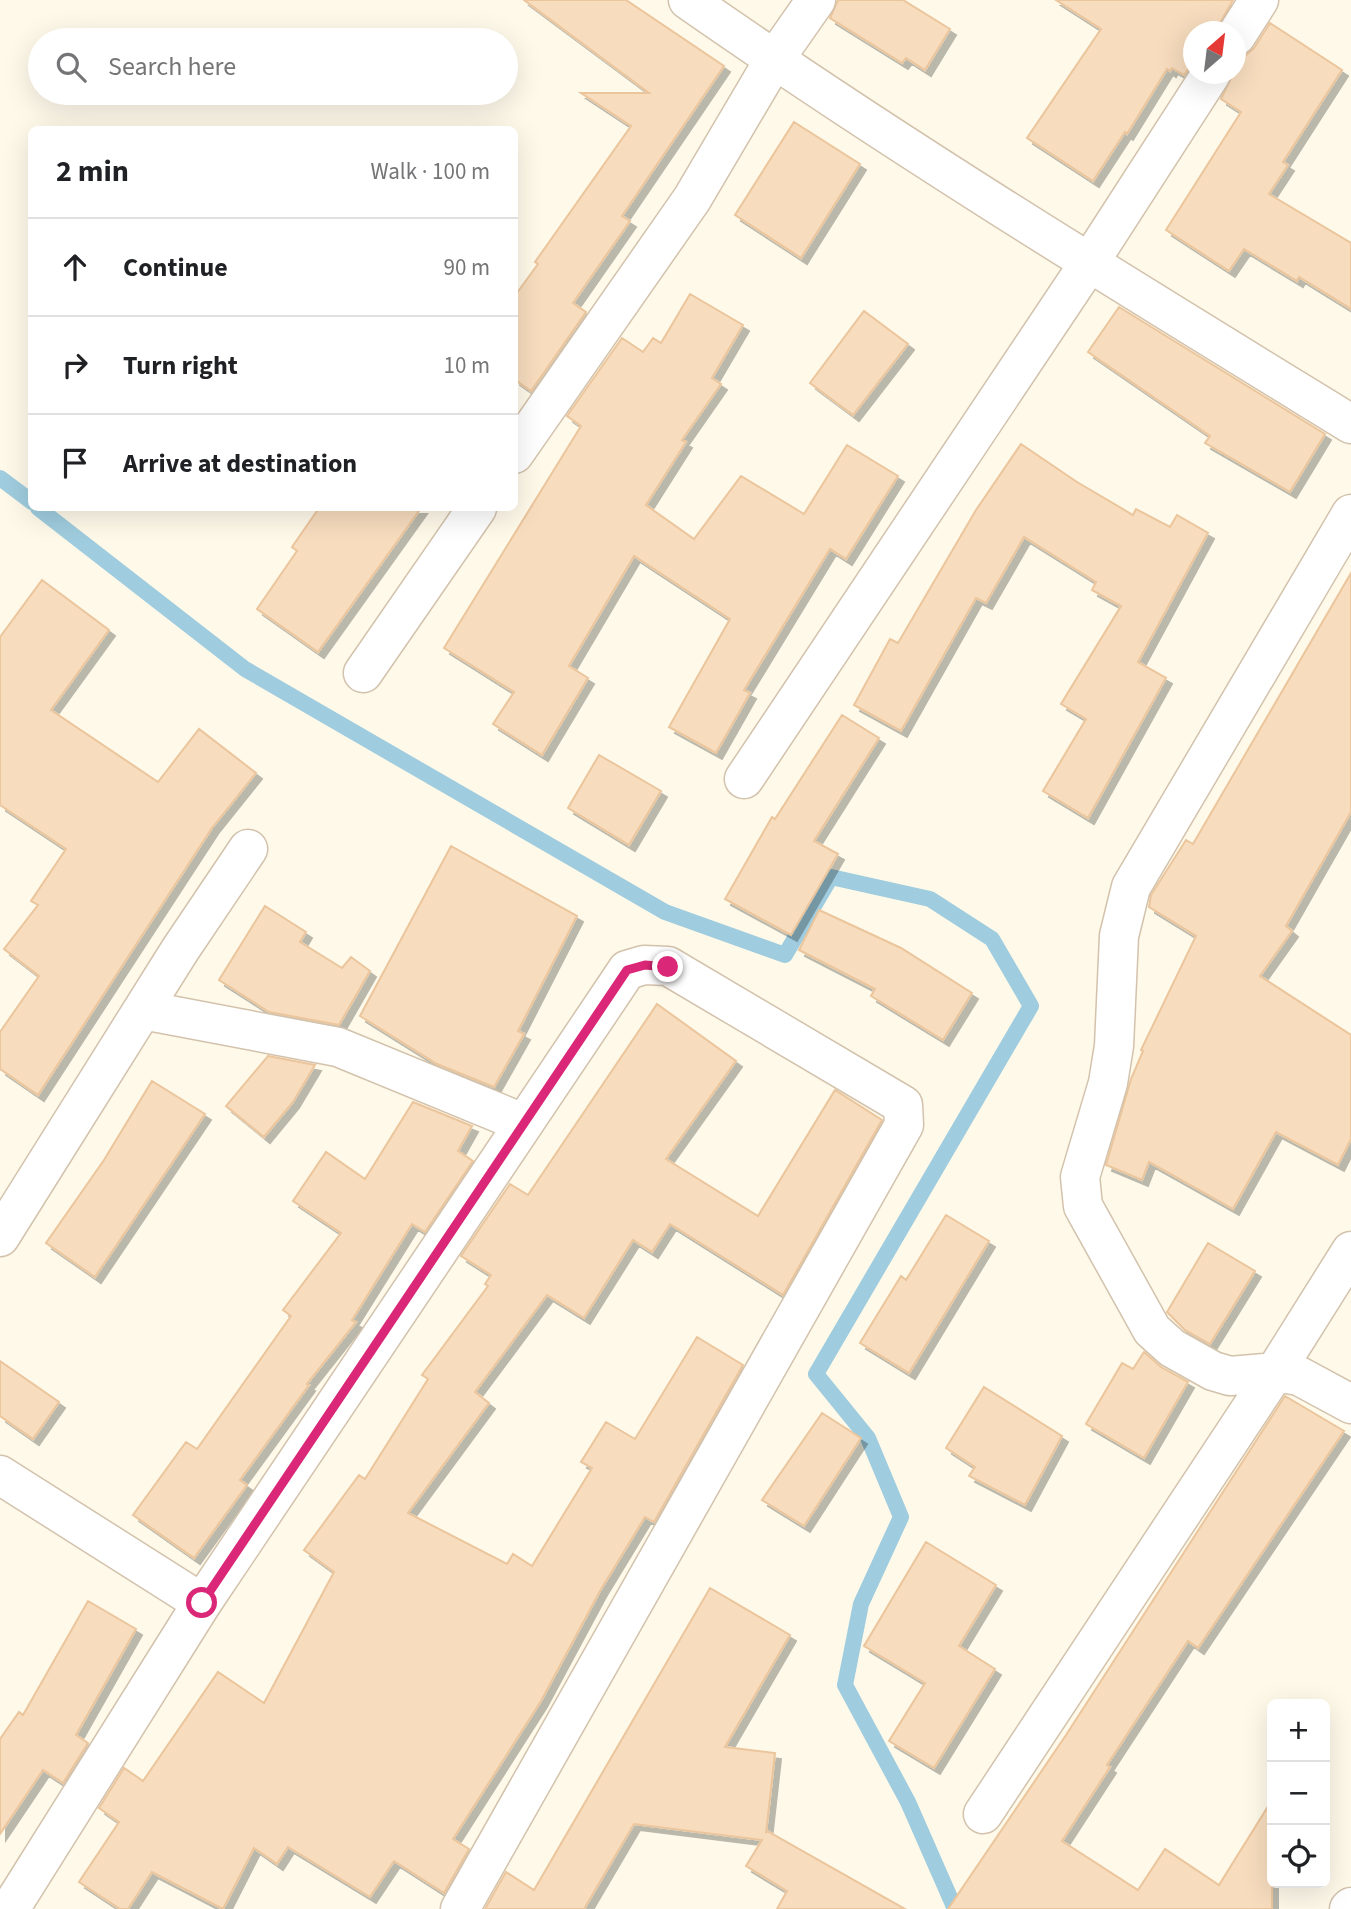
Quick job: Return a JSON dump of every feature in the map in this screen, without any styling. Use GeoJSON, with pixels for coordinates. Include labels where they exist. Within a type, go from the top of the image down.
{"type":"FeatureCollection","features":[{"type":"Feature","properties":{"kind":"street"},"geometry":{"type":"LineString","coordinates":[[688,0],[774,60],[1089,263],[1351,424]]}},
{"type":"Feature","properties":{"kind":"street"},"geometry":{"type":"LineString","coordinates":[[518,448],[692,199],[774,60],[816,0]]}},
{"type":"Feature","properties":{"kind":"street"},"geometry":{"type":"LineString","coordinates":[[1246,21],[1259,0]]}},
{"type":"Feature","properties":{"kind":"street"},"geometry":{"type":"LineString","coordinates":[[744,779],[1089,263],[1205,84]]}},
{"type":"Feature","properties":{"kind":"street"},"geometry":{"type":"LineString","coordinates":[[363,673],[475,511]]}},
{"type":"Feature","properties":{"kind":"street"},"geometry":{"type":"LineString","coordinates":[[1351,514],[1131,887],[1119,936],[1112,1058],[1080,1177],[1083,1206],[1152,1329],[1172,1348],[1213,1371],[1230,1376],[1275,1372],[1298,1376],[1351,1404]]}},
{"type":"Feature","properties":{"kind":"street"},"geometry":{"type":"LineString","coordinates":[[0,1237],[248,849]]}},
{"type":"Feature","properties":{"kind":"street"},"geometry":{"type":"LineString","coordinates":[[10,1909],[202,1603],[627,970],[645,965],[668,967],[904,1105],[904,1125],[460,1909]]}},
{"type":"Feature","properties":{"kind":"street"},"geometry":{"type":"LineString","coordinates":[[143,1010],[338,1047],[523,1123]]}},
{"type":"Feature","properties":{"kind":"street"},"geometry":{"type":"LineString","coordinates":[[983,1814],[1275,1372],[1351,1251]]}},
{"type":"Feature","properties":{"kind":"street"},"geometry":{"type":"LineString","coordinates":[[0,1475],[202,1603]]}},
{"type":"Feature","properties":{"kind":"building"},"geometry":{"type":"Polygon","coordinates":[[[524,0],[626,0],[724,66],[622,216],[630,221],[573,303],[586,312],[531,391],[518,382],[518,292],[538,264],[535,262],[631,126],[581,93],[649,93],[524,0]]]}},
{"type":"Feature","properties":{"kind":"building"},"geometry":{"type":"Polygon","coordinates":[[[838,0],[903,0],[950,29],[925,70],[906,58],[902,63],[830,18],[838,0]]]}},
{"type":"Feature","properties":{"kind":"building"},"geometry":{"type":"Polygon","coordinates":[[[1056,0],[1233,0],[1221,21],[1183,21],[1183,74],[1172,68],[1170,71],[1167,69],[1127,134],[1125,132],[1093,181],[1027,138],[1101,29],[1056,0]]]}},
{"type":"Feature","properties":{"kind":"building"},"geometry":{"type":"Polygon","coordinates":[[[1270,23],[1342,70],[1283,162],[1288,165],[1269,194],[1351,243],[1351,309],[1299,277],[1297,281],[1244,249],[1229,271],[1166,230],[1241,112],[1221,99],[1228,84],[1246,84],[1246,55],[1254,48],[1270,23]]]}},
{"type":"Feature","properties":{"kind":"building"},"geometry":{"type":"Polygon","coordinates":[[[794,122],[860,164],[801,258],[735,215],[794,122]]]}},
{"type":"Feature","properties":{"kind":"building"},"geometry":{"type":"Polygon","coordinates":[[[690,294],[743,325],[712,378],[721,384],[682,440],[686,442],[646,505],[694,539],[741,476],[804,514],[847,445],[898,476],[846,559],[830,549],[744,690],[750,693],[716,753],[669,727],[730,619],[634,556],[569,666],[588,678],[542,755],[493,724],[514,692],[444,648],[581,426],[567,416],[622,338],[643,352],[653,338],[661,343],[690,294]]]}},
{"type":"Feature","properties":{"kind":"building"},"geometry":{"type":"Polygon","coordinates":[[[1119,307],[1325,434],[1290,492],[1205,443],[1210,436],[1088,352],[1119,307]]]}},
{"type":"Feature","properties":{"kind":"building"},"geometry":{"type":"Polygon","coordinates":[[[864,311],[908,344],[853,415],[810,383],[864,311]]]}},
{"type":"Feature","properties":{"kind":"building"},"geometry":{"type":"Polygon","coordinates":[[[1021,444],[1077,482],[1133,515],[1136,509],[1170,527],[1177,515],[1208,533],[1138,662],[1166,678],[1088,818],[1043,791],[1086,719],[1061,704],[1121,606],[1092,590],[1096,582],[1024,537],[986,603],[976,598],[901,731],[854,705],[890,639],[898,643],[976,510],[1021,444]]]}},
{"type":"Feature","properties":{"kind":"building"},"geometry":{"type":"Polygon","coordinates":[[[317,511],[419,511],[318,652],[257,609],[297,551],[292,547],[317,511]]]}},
{"type":"Feature","properties":{"kind":"building"},"geometry":{"type":"Polygon","coordinates":[[[1351,573],[1351,812],[1286,926],[1292,931],[1260,976],[1351,1035],[1351,1139],[1338,1165],[1276,1132],[1233,1209],[1149,1162],[1142,1180],[1106,1165],[1131,1079],[1143,1051],[1141,1050],[1196,936],[1149,907],[1151,895],[1186,840],[1193,844],[1351,573]]]}},
{"type":"Feature","properties":{"kind":"building"},"geometry":{"type":"Polygon","coordinates":[[[42,580],[109,630],[51,710],[158,782],[199,729],[256,773],[212,828],[38,1095],[0,1069],[0,1032],[39,976],[4,949],[38,905],[31,901],[66,849],[0,805],[0,637],[42,580]]]}},
{"type":"Feature","properties":{"kind":"building"},"geometry":{"type":"Polygon","coordinates":[[[842,715],[879,738],[814,841],[838,854],[791,935],[725,899],[772,817],[775,819],[842,715]]]}},
{"type":"Feature","properties":{"kind":"building"},"geometry":{"type":"Polygon","coordinates":[[[599,755],[661,791],[629,845],[568,808],[599,755]]]}},
{"type":"Feature","properties":{"kind":"building"},"geometry":{"type":"Polygon","coordinates":[[[451,846],[577,916],[518,1031],[524,1034],[494,1087],[437,1064],[360,1016],[451,846]]]}},
{"type":"Feature","properties":{"kind":"building"},"geometry":{"type":"Polygon","coordinates":[[[265,906],[306,932],[300,942],[342,968],[351,957],[370,971],[339,1025],[269,1012],[219,980],[265,906]]]}},
{"type":"Feature","properties":{"kind":"building"},"geometry":{"type":"Polygon","coordinates":[[[819,910],[901,948],[972,993],[943,1040],[871,996],[875,989],[799,950],[819,910]]]}},
{"type":"Feature","properties":{"kind":"building"},"geometry":{"type":"Polygon","coordinates":[[[657,1004],[736,1061],[666,1159],[758,1216],[835,1090],[882,1120],[783,1295],[670,1224],[652,1252],[633,1240],[584,1318],[547,1295],[475,1392],[489,1403],[408,1513],[507,1564],[513,1554],[532,1566],[592,1468],[581,1462],[606,1422],[635,1439],[697,1337],[743,1365],[654,1522],[645,1517],[600,1591],[541,1701],[453,1839],[469,1849],[444,1893],[394,1861],[370,1897],[288,1847],[277,1864],[254,1848],[223,1909],[152,1872],[128,1909],[120,1909],[79,1882],[119,1822],[99,1808],[124,1768],[143,1781],[218,1672],[264,1703],[334,1572],[304,1550],[359,1475],[365,1479],[428,1379],[422,1375],[488,1286],[485,1284],[491,1275],[461,1256],[510,1184],[528,1195],[657,1004]]]}},
{"type":"Feature","properties":{"kind":"building"},"geometry":{"type":"Polygon","coordinates":[[[268,1056],[315,1065],[293,1102],[264,1137],[226,1106],[268,1056]]]}},
{"type":"Feature","properties":{"kind":"building"},"geometry":{"type":"Polygon","coordinates":[[[152,1081],[205,1114],[95,1277],[46,1243],[104,1160],[152,1081]]]}},
{"type":"Feature","properties":{"kind":"building"},"geometry":{"type":"Polygon","coordinates":[[[413,1102],[472,1126],[458,1151],[473,1161],[425,1232],[412,1224],[352,1320],[356,1322],[307,1384],[309,1385],[240,1480],[247,1485],[194,1558],[133,1515],[186,1442],[197,1449],[291,1316],[283,1310],[341,1233],[293,1201],[326,1152],[365,1179],[413,1102]]]}},
{"type":"Feature","properties":{"kind":"building"},"geometry":{"type":"Polygon","coordinates":[[[946,1215],[989,1241],[909,1373],[860,1343],[901,1276],[906,1280],[946,1215]]]}},
{"type":"Feature","properties":{"kind":"building"},"geometry":{"type":"Polygon","coordinates":[[[1208,1243],[1255,1271],[1210,1344],[1185,1330],[1167,1312],[1208,1243]]]}},
{"type":"Feature","properties":{"kind":"building"},"geometry":{"type":"Polygon","coordinates":[[[1144,1352],[1161,1367],[1188,1382],[1144,1458],[1086,1424],[1122,1363],[1133,1369],[1144,1352]]]}},
{"type":"Feature","properties":{"kind":"building"},"geometry":{"type":"Polygon","coordinates":[[[0,1361],[59,1402],[33,1439],[0,1416],[0,1361]]]}},
{"type":"Feature","properties":{"kind":"building"},"geometry":{"type":"Polygon","coordinates":[[[984,1387],[1062,1436],[1025,1505],[969,1476],[975,1467],[946,1448],[984,1387]]]}},
{"type":"Feature","properties":{"kind":"building"},"geometry":{"type":"Polygon","coordinates":[[[1285,1396],[1344,1431],[1198,1648],[1188,1641],[1107,1765],[1110,1767],[1062,1841],[1138,1890],[1165,1849],[1219,1885],[1267,1808],[1267,1888],[1272,1888],[1272,1909],[948,1909],[1066,1735],[1285,1396]]]}},
{"type":"Feature","properties":{"kind":"building"},"geometry":{"type":"Polygon","coordinates":[[[822,1413],[861,1438],[804,1526],[762,1500],[822,1413]]]}},
{"type":"Feature","properties":{"kind":"building"},"geometry":{"type":"Polygon","coordinates":[[[926,1542],[996,1585],[959,1646],[995,1669],[934,1768],[889,1741],[925,1683],[864,1646],[926,1542]]]}},
{"type":"Feature","properties":{"kind":"building"},"geometry":{"type":"Polygon","coordinates":[[[710,1588],[790,1635],[725,1747],[775,1753],[766,1833],[767,1831],[905,1909],[777,1909],[787,1891],[746,1866],[762,1840],[634,1824],[584,1909],[485,1909],[506,1872],[534,1890],[710,1588]]]}},
{"type":"Feature","properties":{"kind":"building"},"geometry":{"type":"Polygon","coordinates":[[[88,1601],[136,1629],[76,1735],[88,1743],[63,1783],[43,1770],[0,1834],[0,1739],[19,1712],[23,1715],[88,1601]]]}},
{"type":"Feature","properties":{"kind":"waterway"},"geometry":{"type":"LineString","coordinates":[[0,478],[28,499]]}},
{"type":"Feature","properties":{"kind":"waterway"},"geometry":{"type":"LineString","coordinates":[[42,511],[245,669],[665,912],[785,955],[831,877],[930,899],[992,939],[1031,1006],[816,1374],[868,1438],[901,1517],[861,1604],[845,1685],[908,1802],[955,1909]]}},
{"type":"Feature","properties":{"kind":"route"},"geometry":{"type":"LineString","coordinates":[[202,1603],[627,970],[645,965],[668,967]]}}]}
